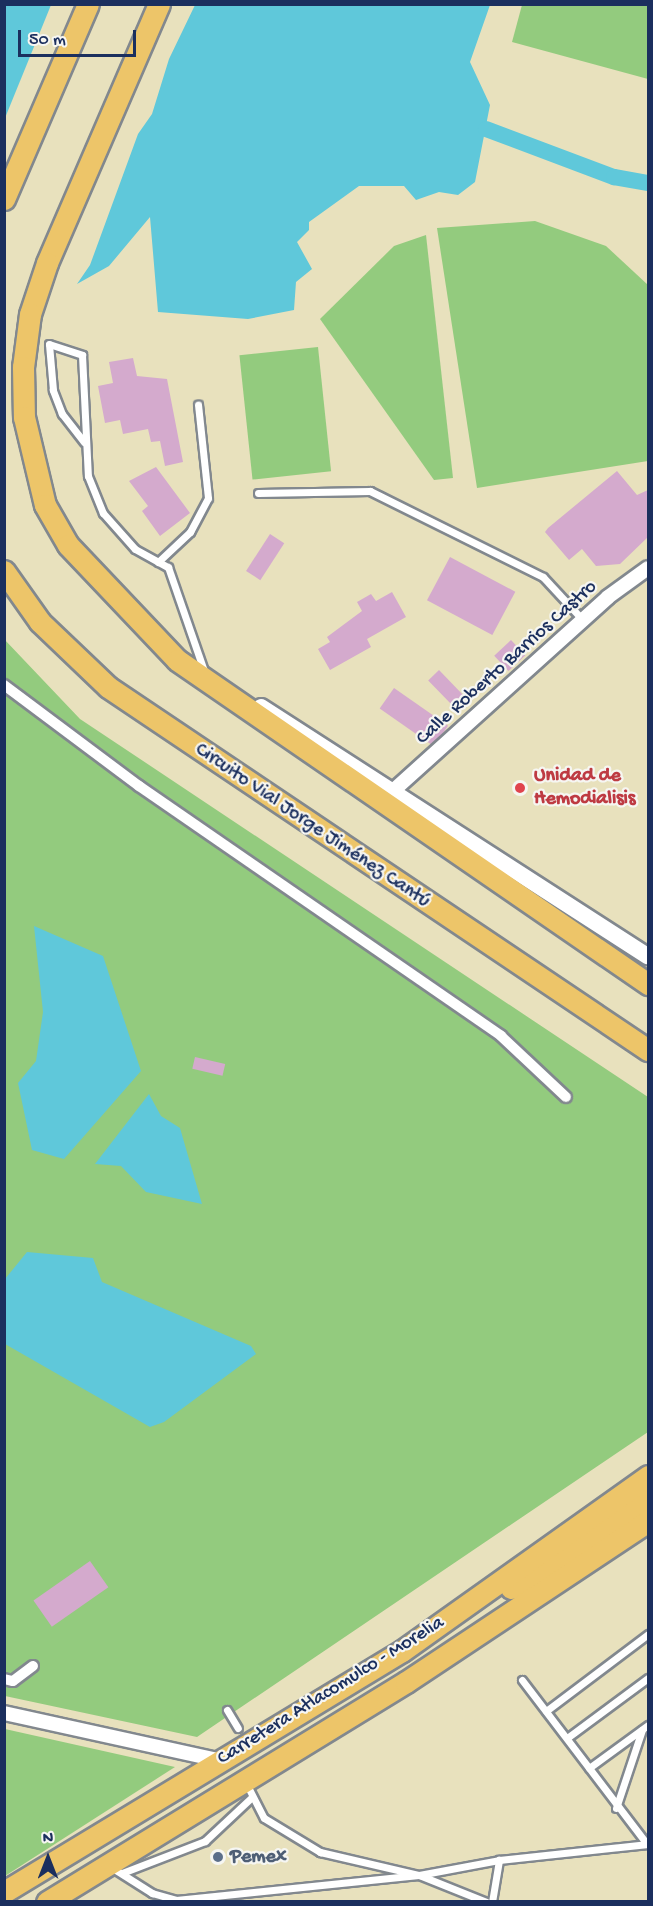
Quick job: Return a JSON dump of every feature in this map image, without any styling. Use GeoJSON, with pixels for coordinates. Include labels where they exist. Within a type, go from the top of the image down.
{"type":"FeatureCollection","features":[{"type":"Feature","properties":{"kind":"main road"},"geometry":{"type":"LineString","coordinates":[[4,199],[88,4]]}},
{"type":"Feature","properties":{"kind":"main road"},"geometry":{"type":"LineString","coordinates":[[159,4],[37,288],[26,340],[22,394],[38,483],[68,544],[177,660],[648,984]]}},
{"type":"Feature","properties":{"kind":"main road","name":"Circuito Vial Jorge Jiménez Cantú"},"geometry":{"type":"LineString","coordinates":[[4,571],[40,622],[108,687],[648,1050]]}},
{"type":"Feature","properties":{"kind":"main road","name":"Carretera Atlacomulco - Morelia"},"geometry":{"type":"LineString","coordinates":[[4,1893],[218,1760],[402,1651],[648,1476]]}},
{"type":"Feature","properties":{"kind":"main road"},"geometry":{"type":"LineString","coordinates":[[402,1651],[553,1564],[648,1498]]}},
{"type":"Feature","properties":{"kind":"main road","name":"Carretera Atlacomulco - Morelia"},"geometry":{"type":"LineString","coordinates":[[47,1902],[113,1868],[248,1789],[648,1521]]}},
{"type":"Feature","properties":{"kind":"street","name":"Calle Roberto Barrios Castro"},"geometry":{"type":"LineString","coordinates":[[394,790],[583,620],[648,568]]}},
{"type":"Feature","properties":{"kind":"street"},"geometry":{"type":"LineString","coordinates":[[177,660],[394,790],[648,956]]}},
{"type":"Feature","properties":{"kind":"street"},"geometry":{"type":"LineString","coordinates":[[4,685],[139,786],[501,1036],[566,1097]]}},
{"type":"Feature","properties":{"kind":"street"},"geometry":{"type":"LineString","coordinates":[[4,1679],[13,1681],[33,1666]]}},
{"type":"Feature","properties":{"kind":"street"},"geometry":{"type":"LineString","coordinates":[[4,1713],[218,1760]]}},
{"type":"Feature","properties":{"kind":"lane"},"geometry":{"type":"LineString","coordinates":[[84,442],[62,414],[53,390],[49,344],[82,355],[84,442],[88,476],[103,513],[135,549],[168,567],[206,676]]}},
{"type":"Feature","properties":{"kind":"lane"},"geometry":{"type":"LineString","coordinates":[[158,562],[190,532],[208,498],[198,405]]}},
{"type":"Feature","properties":{"kind":"lane"},"geometry":{"type":"LineString","coordinates":[[258,493],[370,491],[543,577],[583,620]]}},
{"type":"Feature","properties":{"kind":"lane"},"geometry":{"type":"LineString","coordinates":[[546,1711],[648,1634]]}},
{"type":"Feature","properties":{"kind":"lane"},"geometry":{"type":"LineString","coordinates":[[567,1738],[648,1678]]}},
{"type":"Feature","properties":{"kind":"lane"},"geometry":{"type":"LineString","coordinates":[[522,1680],[567,1738],[616,1808],[648,1842]]}},
{"type":"Feature","properties":{"kind":"lane"},"geometry":{"type":"LineString","coordinates":[[227,1710],[238,1728]]}},
{"type":"Feature","properties":{"kind":"lane"},"geometry":{"type":"LineString","coordinates":[[589,1768],[645,1727]]}},
{"type":"Feature","properties":{"kind":"lane"},"geometry":{"type":"LineString","coordinates":[[616,1808],[645,1727]]}},
{"type":"Feature","properties":{"kind":"lane"},"geometry":{"type":"LineString","coordinates":[[113,1868],[205,1841],[248,1789],[264,1818],[320,1852],[419,1875],[486,1902]]}},
{"type":"Feature","properties":{"kind":"lane"},"geometry":{"type":"LineString","coordinates":[[113,1868],[152,1893],[176,1901],[216,1900],[419,1875],[499,1860],[648,1842]]}},
{"type":"Feature","properties":{"kind":"lane"},"geometry":{"type":"LineString","coordinates":[[492,1902],[499,1860]]}},
{"type":"Feature","properties":{"kind":"green space"},"geometry":{"type":"Polygon","coordinates":[[[522,5],[648,5],[648,79],[512,42],[522,5]]]}},
{"type":"Feature","properties":{"kind":"green space"},"geometry":{"type":"Polygon","coordinates":[[[535,221],[606,246],[648,285],[648,461],[477,488],[437,228],[535,221]]]}},
{"type":"Feature","properties":{"kind":"green space"},"geometry":{"type":"Polygon","coordinates":[[[426,235],[453,478],[434,480],[320,319],[394,246],[426,235]]]}},
{"type":"Feature","properties":{"kind":"green space"},"geometry":{"type":"Polygon","coordinates":[[[318,347],[331,471],[252,480],[239,355],[318,347]]]}},
{"type":"Feature","properties":{"kind":"green space"},"geometry":{"type":"Polygon","coordinates":[[[4,639],[80,719],[648,1097],[648,1432],[197,1737],[5,1696],[4,639]]]}},
{"type":"Feature","properties":{"kind":"green space"},"geometry":{"type":"Polygon","coordinates":[[[5,1729],[175,1767],[5,1876],[5,1729]]]}},
{"type":"Feature","properties":{"kind":"water"},"geometry":{"type":"Polygon","coordinates":[[[4,5],[51,5],[5,118],[4,5]]]}},
{"type":"Feature","properties":{"kind":"water"},"geometry":{"type":"Polygon","coordinates":[[[195,5],[490,5],[470,62],[490,105],[475,182],[458,195],[439,192],[416,200],[404,186],[359,186],[309,222],[309,230],[297,242],[312,269],[296,282],[294,310],[248,319],[158,312],[150,217],[109,266],[77,284],[90,265],[138,134],[152,114],[169,59],[195,5]]]}},
{"type":"Feature","properties":{"kind":"water"},"geometry":{"type":"Polygon","coordinates":[[[34,926],[103,956],[141,1071],[64,1159],[32,1150],[18,1083],[36,1061],[43,1012],[34,926]]]}},
{"type":"Feature","properties":{"kind":"water"},"geometry":{"type":"Polygon","coordinates":[[[149,1094],[161,1116],[180,1128],[202,1204],[146,1192],[121,1166],[95,1164],[149,1094]]]}},
{"type":"Feature","properties":{"kind":"water"},"geometry":{"type":"Polygon","coordinates":[[[27,1252],[93,1258],[102,1282],[251,1346],[256,1354],[164,1422],[150,1427],[5,1344],[5,1279],[27,1252]]]}},
{"type":"Feature","properties":{"kind":"building"},"geometry":{"type":"Polygon","coordinates":[[[133,358],[137,376],[167,379],[183,462],[165,466],[160,441],[151,442],[148,429],[123,434],[120,420],[105,423],[98,386],[113,383],[109,362],[133,358]]]}},
{"type":"Feature","properties":{"kind":"building"},"geometry":{"type":"Polygon","coordinates":[[[156,467],[190,513],[160,536],[142,511],[148,506],[129,481],[156,467]]]}},
{"type":"Feature","properties":{"kind":"building"},"geometry":{"type":"Polygon","coordinates":[[[617,471],[637,495],[648,490],[648,537],[620,564],[596,566],[582,549],[569,560],[545,532],[617,471]]]}},
{"type":"Feature","properties":{"kind":"building"},"geometry":{"type":"Polygon","coordinates":[[[270,534],[284,543],[260,580],[246,571],[270,534]]]}},
{"type":"Feature","properties":{"kind":"building"},"geometry":{"type":"Polygon","coordinates":[[[450,557],[515,592],[492,635],[427,600],[450,557]]]}},
{"type":"Feature","properties":{"kind":"building"},"geometry":{"type":"Polygon","coordinates":[[[392,592],[406,617],[367,639],[371,647],[330,670],[318,649],[330,642],[327,637],[362,611],[357,602],[371,594],[376,601],[392,592]]]}},
{"type":"Feature","properties":{"kind":"building"},"geometry":{"type":"Polygon","coordinates":[[[511,640],[525,655],[509,671],[494,656],[511,640]]]}},
{"type":"Feature","properties":{"kind":"building"},"geometry":{"type":"Polygon","coordinates":[[[439,670],[463,695],[453,706],[428,680],[439,670]]]}},
{"type":"Feature","properties":{"kind":"building"},"geometry":{"type":"Polygon","coordinates":[[[394,688],[448,726],[434,746],[380,708],[394,688]]]}},
{"type":"Feature","properties":{"kind":"building"},"geometry":{"type":"Polygon","coordinates":[[[195,1057],[225,1064],[223,1076],[192,1069],[195,1057]]]}},
{"type":"Feature","properties":{"kind":"building"},"geometry":{"type":"Polygon","coordinates":[[[90,1561],[108,1587],[52,1627],[33,1601],[90,1561]]]}},
{"type":"Feature","properties":{"kind":"waterway"},"geometry":{"type":"LineString","coordinates":[[486,129],[614,177],[648,183]]}},
{"type":"Feature","properties":{"kind":"place","name":"Unidad de Hemodialisis"},"geometry":{"type":"Point","coordinates":[520,788]}},
{"type":"Feature","properties":{"kind":"place","name":"Pemex"},"geometry":{"type":"Point","coordinates":[218,1857]}}]}
